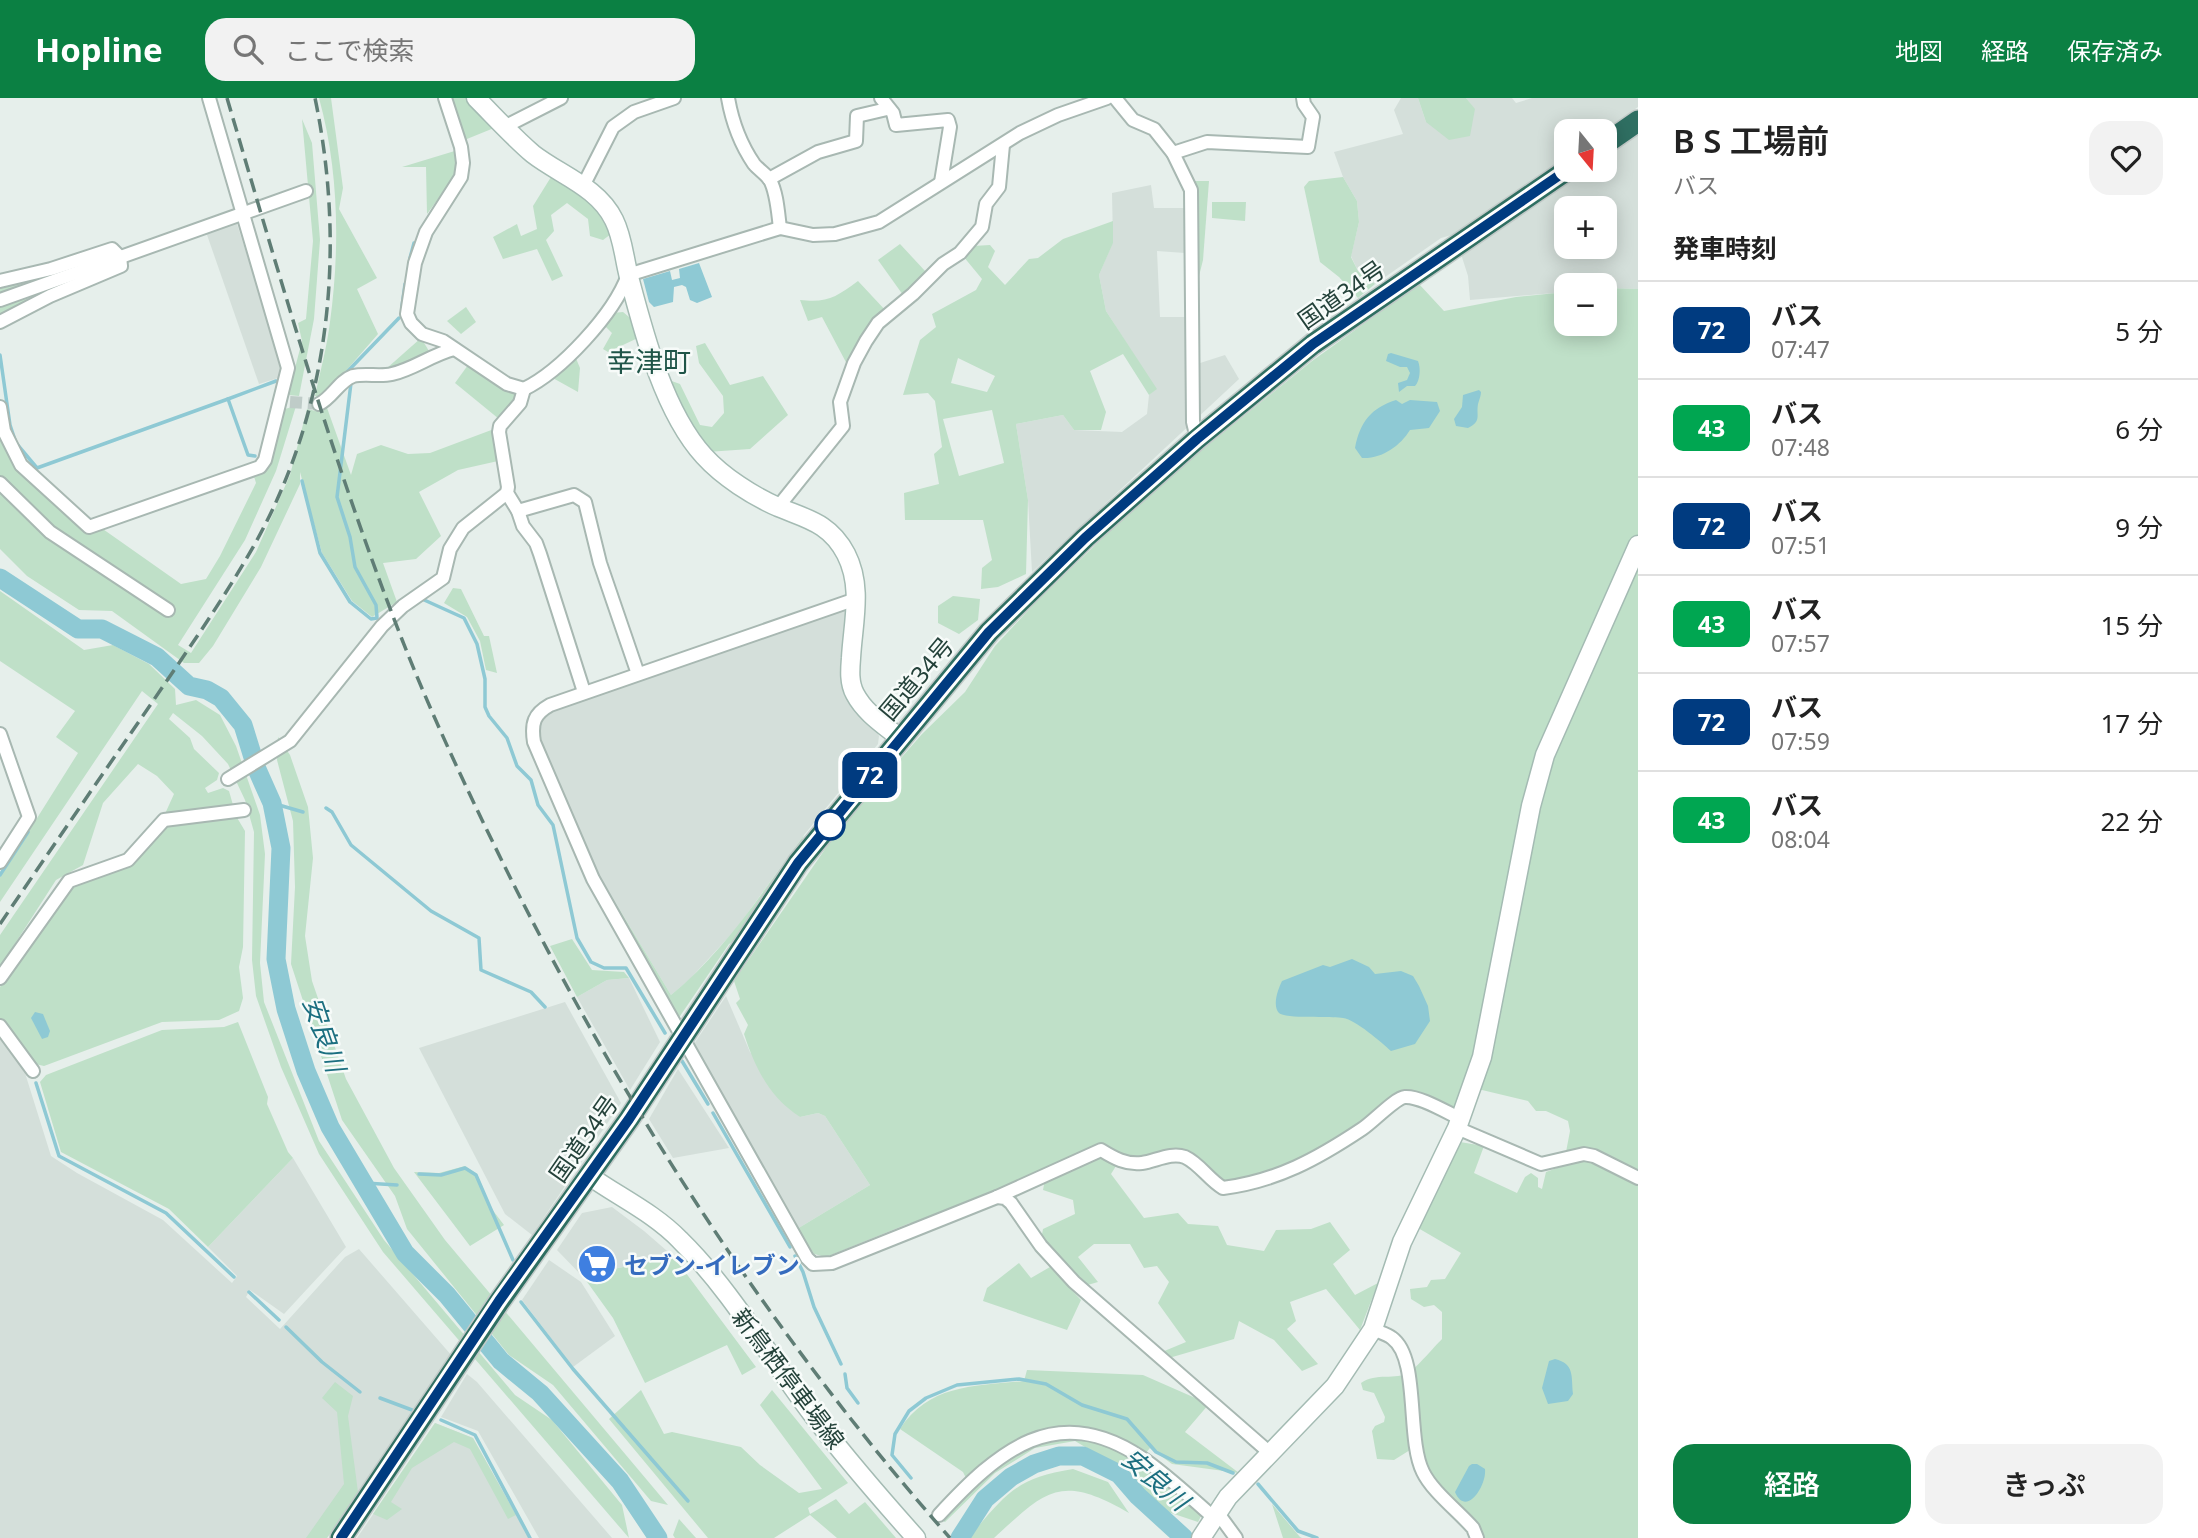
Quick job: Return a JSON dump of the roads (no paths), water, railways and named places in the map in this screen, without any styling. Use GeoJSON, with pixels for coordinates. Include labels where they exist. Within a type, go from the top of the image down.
{"type":"FeatureCollection","features":[{"type":"Feature","properties":{"kind":"highway"},"geometry":{"type":"LineString","coordinates":[[1617,136],[1638,121]]}},
{"type":"Feature","properties":{"kind":"highway","name":"国道34号"},"geometry":{"type":"LineString","coordinates":[[341,1538],[499,1301],[629,1119],[798,863],[989,632],[1085,538],[1197,439],[1313,344],[1554,179]]}},
{"type":"Feature","properties":{"kind":"street"},"geometry":{"type":"LineString","coordinates":[[0,407],[4,431],[21,465],[89,527],[260,467],[265,460],[285,403],[288,368],[209,98]]}},
{"type":"Feature","properties":{"kind":"street"},"geometry":{"type":"LineString","coordinates":[[444,98],[461,147],[461,177],[426,232],[415,263],[407,314],[422,334],[443,341],[508,384],[524,389]]}},
{"type":"Feature","properties":{"kind":"street"},"geometry":{"type":"LineString","coordinates":[[476,98],[534,154],[583,186],[599,200],[615,221],[628,275],[664,390],[685,432],[705,457],[751,493],[778,507],[809,517],[837,540],[852,569],[857,586],[849,674],[853,691],[863,708],[900,738]]}},
{"type":"Feature","properties":{"kind":"street"},"geometry":{"type":"LineString","coordinates":[[504,127],[561,98]]}},
{"type":"Feature","properties":{"kind":"street"},"geometry":{"type":"LineString","coordinates":[[583,186],[613,127],[634,111],[674,98]]}},
{"type":"Feature","properties":{"kind":"street"},"geometry":{"type":"LineString","coordinates":[[728,98],[730,115],[750,157],[758,170],[769,179],[776,199],[780,228]]}},
{"type":"Feature","properties":{"kind":"street"},"geometry":{"type":"LineString","coordinates":[[628,275],[780,228],[813,235],[835,234],[879,222],[1040,123],[1107,98]]}},
{"type":"Feature","properties":{"kind":"street"},"geometry":{"type":"LineString","coordinates":[[1115,98],[1133,120],[1154,128],[1173,153],[1191,191],[1193,422],[1197,439]]}},
{"type":"Feature","properties":{"kind":"street"},"geometry":{"type":"LineString","coordinates":[[1173,153],[1207,142],[1308,147],[1313,117],[1303,98]]}},
{"type":"Feature","properties":{"kind":"street"},"geometry":{"type":"LineString","coordinates":[[769,179],[818,152],[856,141],[857,116],[884,103],[893,113],[896,125],[948,120],[950,127],[941,182]]}},
{"type":"Feature","properties":{"kind":"street"},"geometry":{"type":"LineString","coordinates":[[778,507],[844,426],[840,402],[854,363],[878,323],[943,264],[960,253],[982,227],[986,204],[999,187],[1003,145]]}},
{"type":"Feature","properties":{"kind":"street"},"geometry":{"type":"LineString","coordinates":[[0,300],[306,191]]}},
{"type":"Feature","properties":{"kind":"street"},"geometry":{"type":"LineString","coordinates":[[0,281],[51,269],[112,249],[120,257],[121,266],[50,296],[0,322]]}},
{"type":"Feature","properties":{"kind":"street"},"geometry":{"type":"LineString","coordinates":[[231,778],[290,741],[382,626],[403,606],[443,578],[450,549],[463,528],[507,493],[509,487],[500,426],[520,403],[524,389],[559,365],[579,346],[623,290],[628,275]]}},
{"type":"Feature","properties":{"kind":"street"},"geometry":{"type":"LineString","coordinates":[[319,404],[328,400],[346,380],[354,376],[390,374],[454,349]]}},
{"type":"Feature","properties":{"kind":"street"},"geometry":{"type":"LineString","coordinates":[[0,483],[50,532],[168,610]]}},
{"type":"Feature","properties":{"kind":"street"},"geometry":{"type":"LineString","coordinates":[[507,493],[523,526],[536,543],[583,692]]}},
{"type":"Feature","properties":{"kind":"street"},"geometry":{"type":"LineString","coordinates":[[518,511],[575,495],[585,502],[600,563],[638,674]]}},
{"type":"Feature","properties":{"kind":"street"},"geometry":{"type":"LineString","coordinates":[[1200,1538],[1215,1514],[1335,1386],[1373,1329],[1402,1242],[1459,1123],[1482,1057],[1531,806],[1545,755],[1638,545]]}},
{"type":"Feature","properties":{"kind":"street"},"geometry":{"type":"LineString","coordinates":[[856,600],[583,692],[539,712],[534,718],[532,730],[534,742],[593,879],[798,1247],[813,1264],[832,1263],[996,1197],[1101,1150],[1130,1163],[1142,1163],[1174,1155],[1184,1157],[1223,1188],[1254,1183],[1300,1166],[1360,1131],[1379,1118],[1395,1100],[1403,1097],[1415,1098],[1541,1164],[1584,1154],[1594,1156],[1638,1178]]}},
{"type":"Feature","properties":{"kind":"street"},"geometry":{"type":"LineString","coordinates":[[0,734],[29,817],[0,862]]}},
{"type":"Feature","properties":{"kind":"street"},"geometry":{"type":"LineString","coordinates":[[0,978],[69,881],[128,860],[164,820],[243,810]]}},
{"type":"Feature","properties":{"kind":"street"},"geometry":{"type":"LineString","coordinates":[[0,1026],[33,1071]]}},
{"type":"Feature","properties":{"kind":"street","name":"新鳥栖停車場線"},"geometry":{"type":"LineString","coordinates":[[588,1175],[644,1210],[679,1238],[735,1306],[819,1424],[911,1532]]}},
{"type":"Feature","properties":{"kind":"street"},"geometry":{"type":"LineString","coordinates":[[996,1197],[1005,1198],[1011,1203],[1041,1246],[1074,1282],[1270,1453]]}},
{"type":"Feature","properties":{"kind":"street"},"geometry":{"type":"LineString","coordinates":[[1373,1329],[1391,1337],[1398,1344],[1406,1362],[1414,1439],[1423,1474],[1473,1528],[1477,1538]]}},
{"type":"Feature","properties":{"kind":"street"},"geometry":{"type":"LineString","coordinates":[[939,1515],[970,1482],[1004,1455],[1028,1441],[1052,1433],[1071,1433],[1091,1435],[1119,1445],[1143,1459],[1215,1514],[1236,1538]]}},
{"type":"Feature","properties":{"kind":"water"},"geometry":{"type":"Polygon","coordinates":[[[699,263],[712,297],[697,303],[690,300],[686,287],[682,285],[674,287],[673,302],[654,307],[649,302],[643,279],[670,271],[672,280],[680,278],[679,269],[699,263]]]}},
{"type":"Feature","properties":{"kind":"water"},"geometry":{"type":"Polygon","coordinates":[[[1391,353],[1418,361],[1420,374],[1415,386],[1407,386],[1399,392],[1398,383],[1407,380],[1410,373],[1407,367],[1386,361],[1391,353]]]}},
{"type":"Feature","properties":{"kind":"water"},"geometry":{"type":"Polygon","coordinates":[[[1479,390],[1481,394],[1477,420],[1468,428],[1456,426],[1454,419],[1462,407],[1463,395],[1479,390]]]}},
{"type":"Feature","properties":{"kind":"water"},"geometry":{"type":"Polygon","coordinates":[[[1396,400],[1402,404],[1410,400],[1437,402],[1440,411],[1429,428],[1410,430],[1390,450],[1377,456],[1362,458],[1355,448],[1364,423],[1373,412],[1396,400]]]}},
{"type":"Feature","properties":{"kind":"water"},"geometry":{"type":"Polygon","coordinates":[[[1352,959],[1369,967],[1375,974],[1401,971],[1413,976],[1428,1006],[1430,1021],[1415,1044],[1391,1051],[1355,1023],[1343,1018],[1290,1016],[1279,1013],[1276,1002],[1282,981],[1323,965],[1330,967],[1352,959]]]}},
{"type":"Feature","properties":{"kind":"water"},"geometry":{"type":"Polygon","coordinates":[[[35,1012],[43,1014],[50,1031],[48,1037],[42,1039],[31,1018],[35,1012]]]}},
{"type":"Feature","properties":{"kind":"water"},"geometry":{"type":"Polygon","coordinates":[[[1555,1359],[1569,1368],[1573,1394],[1568,1401],[1548,1404],[1542,1388],[1549,1361],[1555,1359]]]}},
{"type":"Feature","properties":{"kind":"water"},"geometry":{"type":"Polygon","coordinates":[[[1472,1464],[1485,1469],[1485,1476],[1475,1496],[1465,1502],[1455,1492],[1472,1464]]]}},
{"type":"Feature","properties":{"kind":"waterway"},"geometry":{"type":"LineString","coordinates":[[410,258],[414,243]]}},
{"type":"Feature","properties":{"kind":"waterway"},"geometry":{"type":"LineString","coordinates":[[402,306],[405,284]]}},
{"type":"Feature","properties":{"kind":"waterway"},"geometry":{"type":"LineString","coordinates":[[347,372],[399,318]]}},
{"type":"Feature","properties":{"kind":"waterway"},"geometry":{"type":"LineString","coordinates":[[0,355],[10,425],[16,443],[37,468],[228,399],[248,455],[255,456]]}},
{"type":"Feature","properties":{"kind":"waterway"},"geometry":{"type":"LineString","coordinates":[[228,399],[276,381]]}},
{"type":"Feature","properties":{"kind":"waterway"},"geometry":{"type":"LineString","coordinates":[[302,481],[320,553],[350,602],[371,619],[377,618],[376,605],[355,567],[350,537],[337,497],[351,383]]}},
{"type":"Feature","properties":{"kind":"waterway","name":"安良川"},"geometry":{"type":"LineString","coordinates":[[0,578],[78,629],[102,629],[157,657],[189,686],[207,690],[221,698],[243,725],[256,767],[272,803],[281,848],[276,959],[286,1009],[306,1071],[330,1127],[405,1253],[447,1295],[501,1361],[540,1393],[620,1481],[658,1538]]}},
{"type":"Feature","properties":{"kind":"waterway"},"geometry":{"type":"LineString","coordinates":[[422,599],[464,618],[477,644],[485,679],[485,707],[507,738],[517,766],[531,780],[538,805],[553,825],[577,938],[591,962],[604,968],[626,968],[665,1033]]}},
{"type":"Feature","properties":{"kind":"waterway"},"geometry":{"type":"LineString","coordinates":[[272,803],[303,812]]}},
{"type":"Feature","properties":{"kind":"waterway"},"geometry":{"type":"LineString","coordinates":[[326,808],[332,812],[351,845],[431,911],[479,938],[481,970],[531,992],[545,1007]]}},
{"type":"Feature","properties":{"kind":"waterway"},"geometry":{"type":"LineString","coordinates":[[0,875],[28,832]]}},
{"type":"Feature","properties":{"kind":"waterway"},"geometry":{"type":"LineString","coordinates":[[682,1061],[708,1104]]}},
{"type":"Feature","properties":{"kind":"waterway"},"geometry":{"type":"LineString","coordinates":[[36,1083],[59,1156],[166,1213],[234,1277]]}},
{"type":"Feature","properties":{"kind":"waterway"},"geometry":{"type":"LineString","coordinates":[[713,1113],[790,1247]]}},
{"type":"Feature","properties":{"kind":"waterway"},"geometry":{"type":"LineString","coordinates":[[419,1174],[441,1175],[465,1168],[476,1175],[513,1260]]}},
{"type":"Feature","properties":{"kind":"waterway"},"geometry":{"type":"LineString","coordinates":[[365,1183],[397,1185]]}},
{"type":"Feature","properties":{"kind":"waterway"},"geometry":{"type":"LineString","coordinates":[[795,1256],[814,1307],[841,1364]]}},
{"type":"Feature","properties":{"kind":"waterway"},"geometry":{"type":"LineString","coordinates":[[249,1292],[279,1320]]}},
{"type":"Feature","properties":{"kind":"waterway"},"geometry":{"type":"LineString","coordinates":[[521,1302],[573,1369],[688,1501]]}},
{"type":"Feature","properties":{"kind":"waterway"},"geometry":{"type":"LineString","coordinates":[[286,1327],[322,1362],[360,1392]]}},
{"type":"Feature","properties":{"kind":"waterway"},"geometry":{"type":"LineString","coordinates":[[845,1374],[847,1388],[858,1403]]}},
{"type":"Feature","properties":{"kind":"waterway"},"geometry":{"type":"LineString","coordinates":[[911,1478],[892,1455],[895,1434],[909,1411],[926,1398],[957,1385],[1019,1379],[1046,1384],[1082,1405],[1127,1419],[1156,1452],[1176,1462],[1207,1463],[1233,1473]]}},
{"type":"Feature","properties":{"kind":"waterway"},"geometry":{"type":"LineString","coordinates":[[380,1398],[412,1410]]}},
{"type":"Feature","properties":{"kind":"waterway"},"geometry":{"type":"LineString","coordinates":[[441,1420],[475,1435],[530,1538]]}},
{"type":"Feature","properties":{"kind":"waterway","name":"安良川"},"geometry":{"type":"LineString","coordinates":[[960,1538],[985,1499],[1011,1477],[1034,1464],[1059,1456],[1083,1456],[1119,1474],[1138,1496],[1184,1538]]}},
{"type":"Feature","properties":{"kind":"waterway"},"geometry":{"type":"LineString","coordinates":[[1258,1484],[1298,1531],[1317,1538]]}},
{"type":"Feature","properties":{"kind":"tunnel"},"geometry":{"type":"LineString","coordinates":[[290,402],[319,404]]}},
{"type":"Feature","properties":{"kind":"railway"},"geometry":{"type":"LineString","coordinates":[[227,98],[309,372],[378,575],[426,699],[504,865],[599,1043],[650,1131],[705,1216],[822,1382],[950,1538]]}},
{"type":"Feature","properties":{"kind":"railway"},"geometry":{"type":"LineString","coordinates":[[0,924],[220,602],[257,540],[282,488],[302,435],[316,380],[330,268],[324,154],[315,98]]}},
{"type":"Feature","properties":{"kind":"place","name":"セブン-イレブン"},"geometry":{"type":"Point","coordinates":[597,1264]}},
{"type":"Feature","properties":{"kind":"district","name":"幸津町"},"geometry":{"type":"Point","coordinates":[649,361]}}]}
